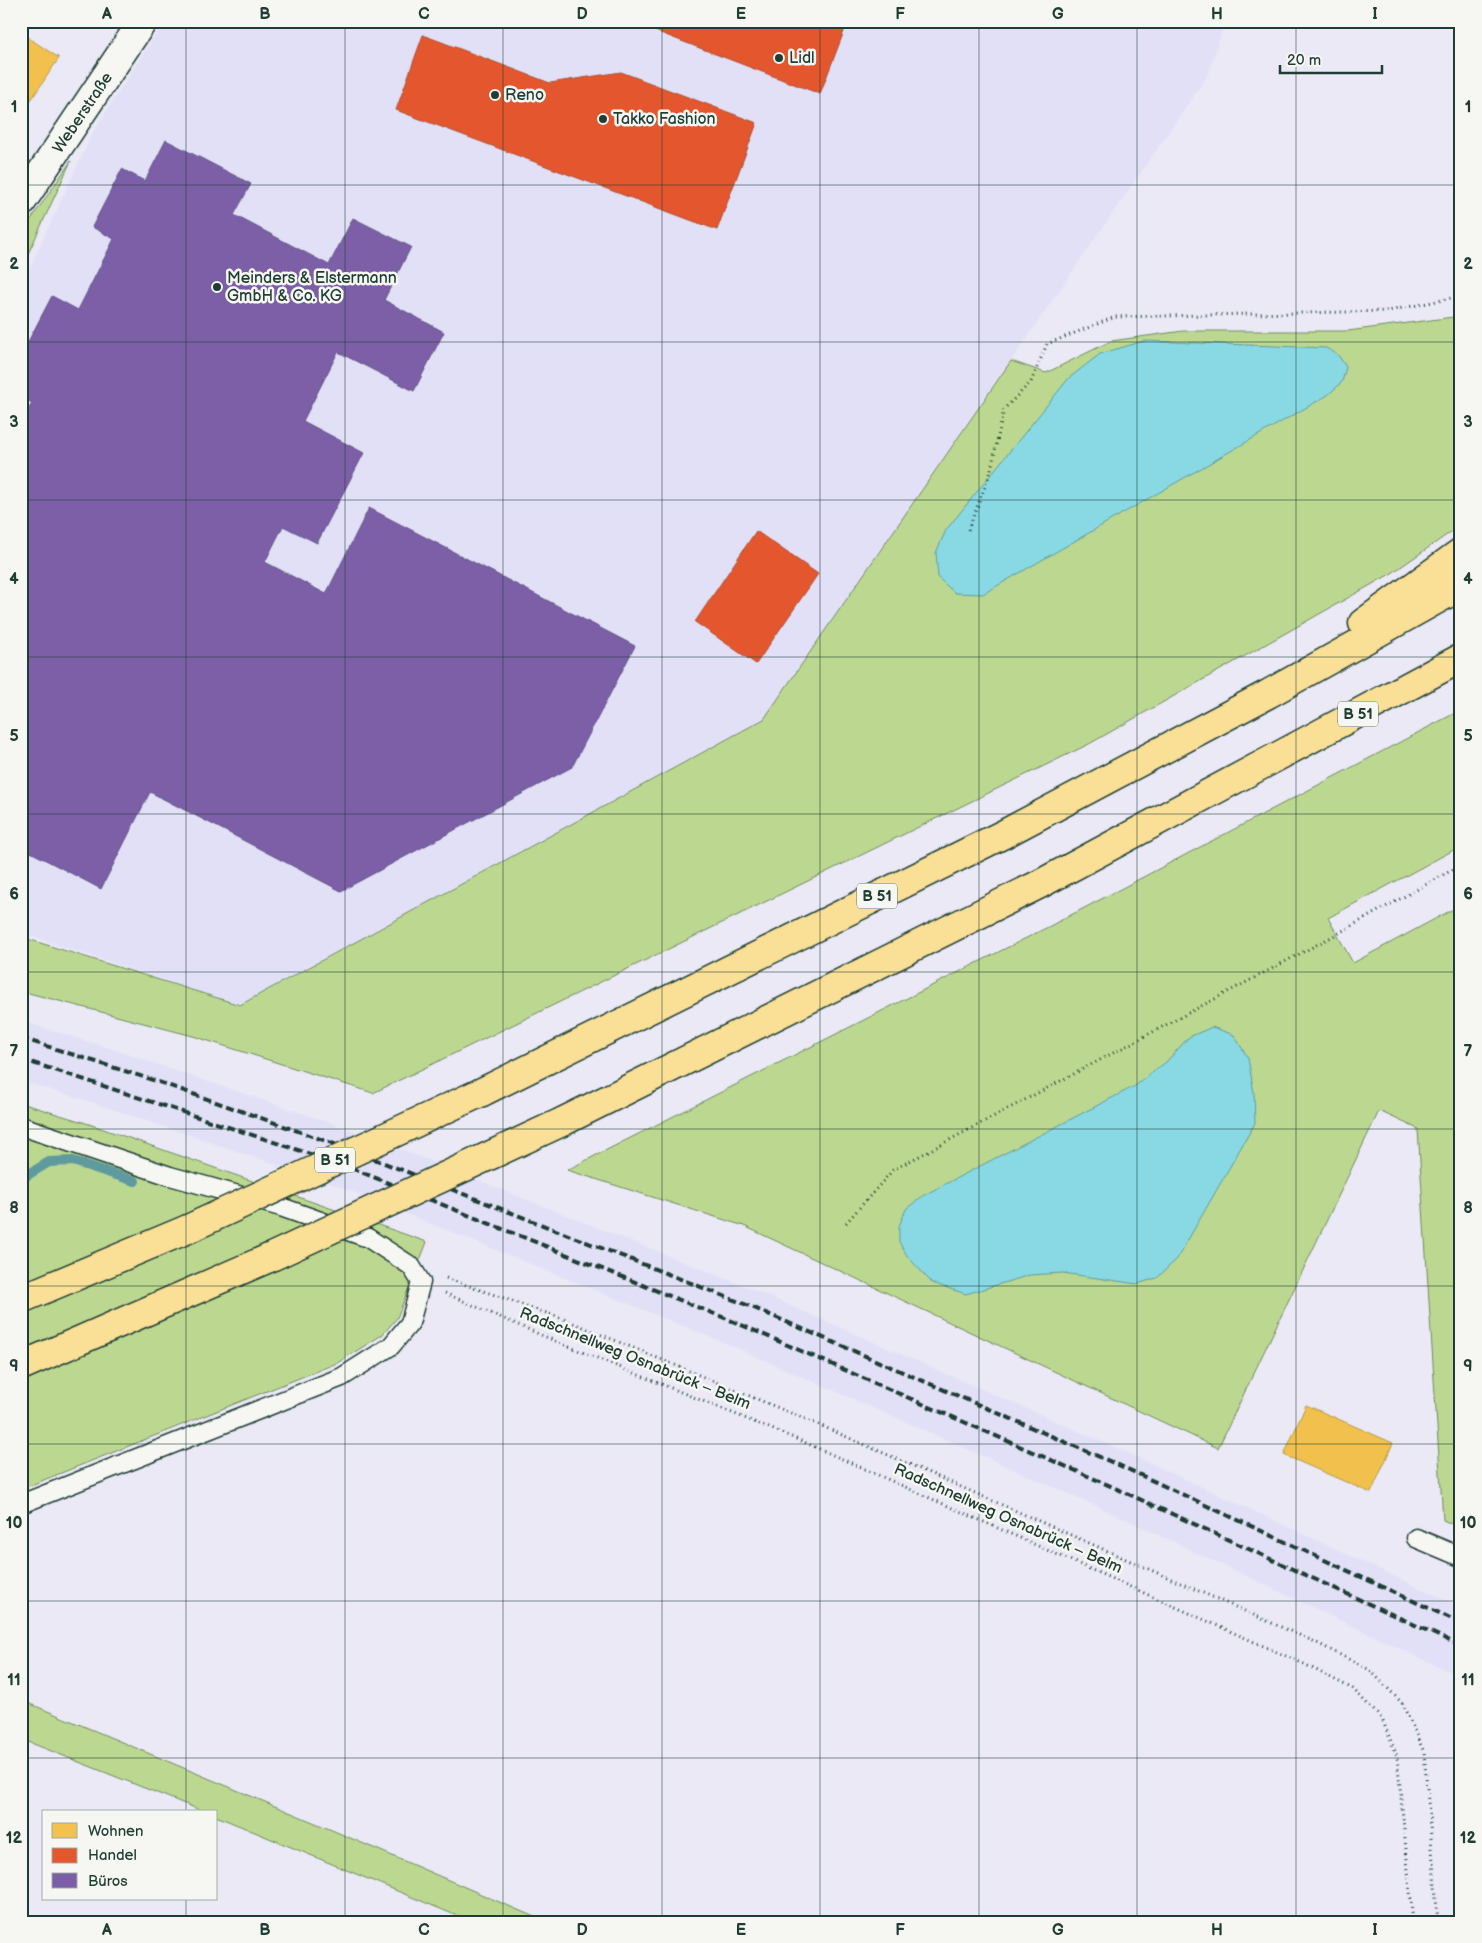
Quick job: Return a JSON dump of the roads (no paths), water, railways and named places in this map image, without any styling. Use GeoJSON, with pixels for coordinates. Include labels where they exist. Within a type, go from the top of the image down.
{"type":"FeatureCollection","features":[{"type":"Feature","properties":{"kind":"highway"},"geometry":{"type":"LineString","coordinates":[[1268,694],[1461,552]]}},
{"type":"Feature","properties":{"kind":"highway","name":"B 51"},"geometry":{"type":"LineString","coordinates":[[21,1299],[188,1229],[482,1092],[1004,834],[1268,694],[1461,586]]}},
{"type":"Feature","properties":{"kind":"highway","name":"B 51"},"geometry":{"type":"LineString","coordinates":[[21,1366],[269,1258],[562,1122],[1040,884],[1461,658]]}},
{"type":"Feature","properties":{"kind":"street","name":"Weberstraße"},"geometry":{"type":"LineString","coordinates":[[21,203],[143,21]]}},
{"type":"Feature","properties":{"kind":"lane"},"geometry":{"type":"LineString","coordinates":[[21,1126],[170,1176],[281,1207],[368,1238],[411,1266],[421,1282],[410,1323],[391,1346],[342,1377],[21,1504]]}},
{"type":"Feature","properties":{"kind":"lane"},"geometry":{"type":"LineString","coordinates":[[1416,1538],[1461,1556]]}},
{"type":"Feature","properties":{"kind":"water"},"geometry":{"type":"Polygon","coordinates":[[[1144,341],[1326,348],[1338,355],[1346,367],[1342,382],[1328,395],[983,594],[955,593],[938,578],[936,553],[946,530],[1069,378],[1100,354],[1144,341]]]}},
{"type":"Feature","properties":{"kind":"water"},"geometry":{"type":"Polygon","coordinates":[[[1212,1027],[1234,1035],[1248,1058],[1254,1093],[1255,1123],[1177,1259],[1157,1278],[1137,1284],[1063,1273],[1030,1275],[966,1294],[932,1283],[908,1257],[899,1242],[899,1226],[906,1209],[924,1195],[1135,1086],[1166,1062],[1189,1037],[1212,1027]]]}},
{"type":"Feature","properties":{"kind":"waterway"},"geometry":{"type":"LineString","coordinates":[[21,1179],[49,1162],[73,1161],[135,1181]]}},
{"type":"Feature","properties":{"kind":"railway"},"geometry":{"type":"LineString","coordinates":[[21,1038],[156,1081],[346,1148],[747,1305],[1123,1467],[1461,1623]]}},
{"type":"Feature","properties":{"kind":"railway"},"geometry":{"type":"LineString","coordinates":[[21,1059],[341,1164],[737,1323],[1113,1487],[1461,1646]]}},
{"type":"Feature","properties":{"kind":"place","name":"Lidl"},"geometry":{"type":"Point","coordinates":[779,58]}},
{"type":"Feature","properties":{"kind":"place","name":"Reno"},"geometry":{"type":"Point","coordinates":[495,95]}},
{"type":"Feature","properties":{"kind":"place","name":"Takko Fashion"},"geometry":{"type":"Point","coordinates":[603,119]}},
{"type":"Feature","properties":{"kind":"place","name":"Meinders & Elstermann GmbH & Co. KG"},"geometry":{"type":"Point","coordinates":[217,287]}}]}
